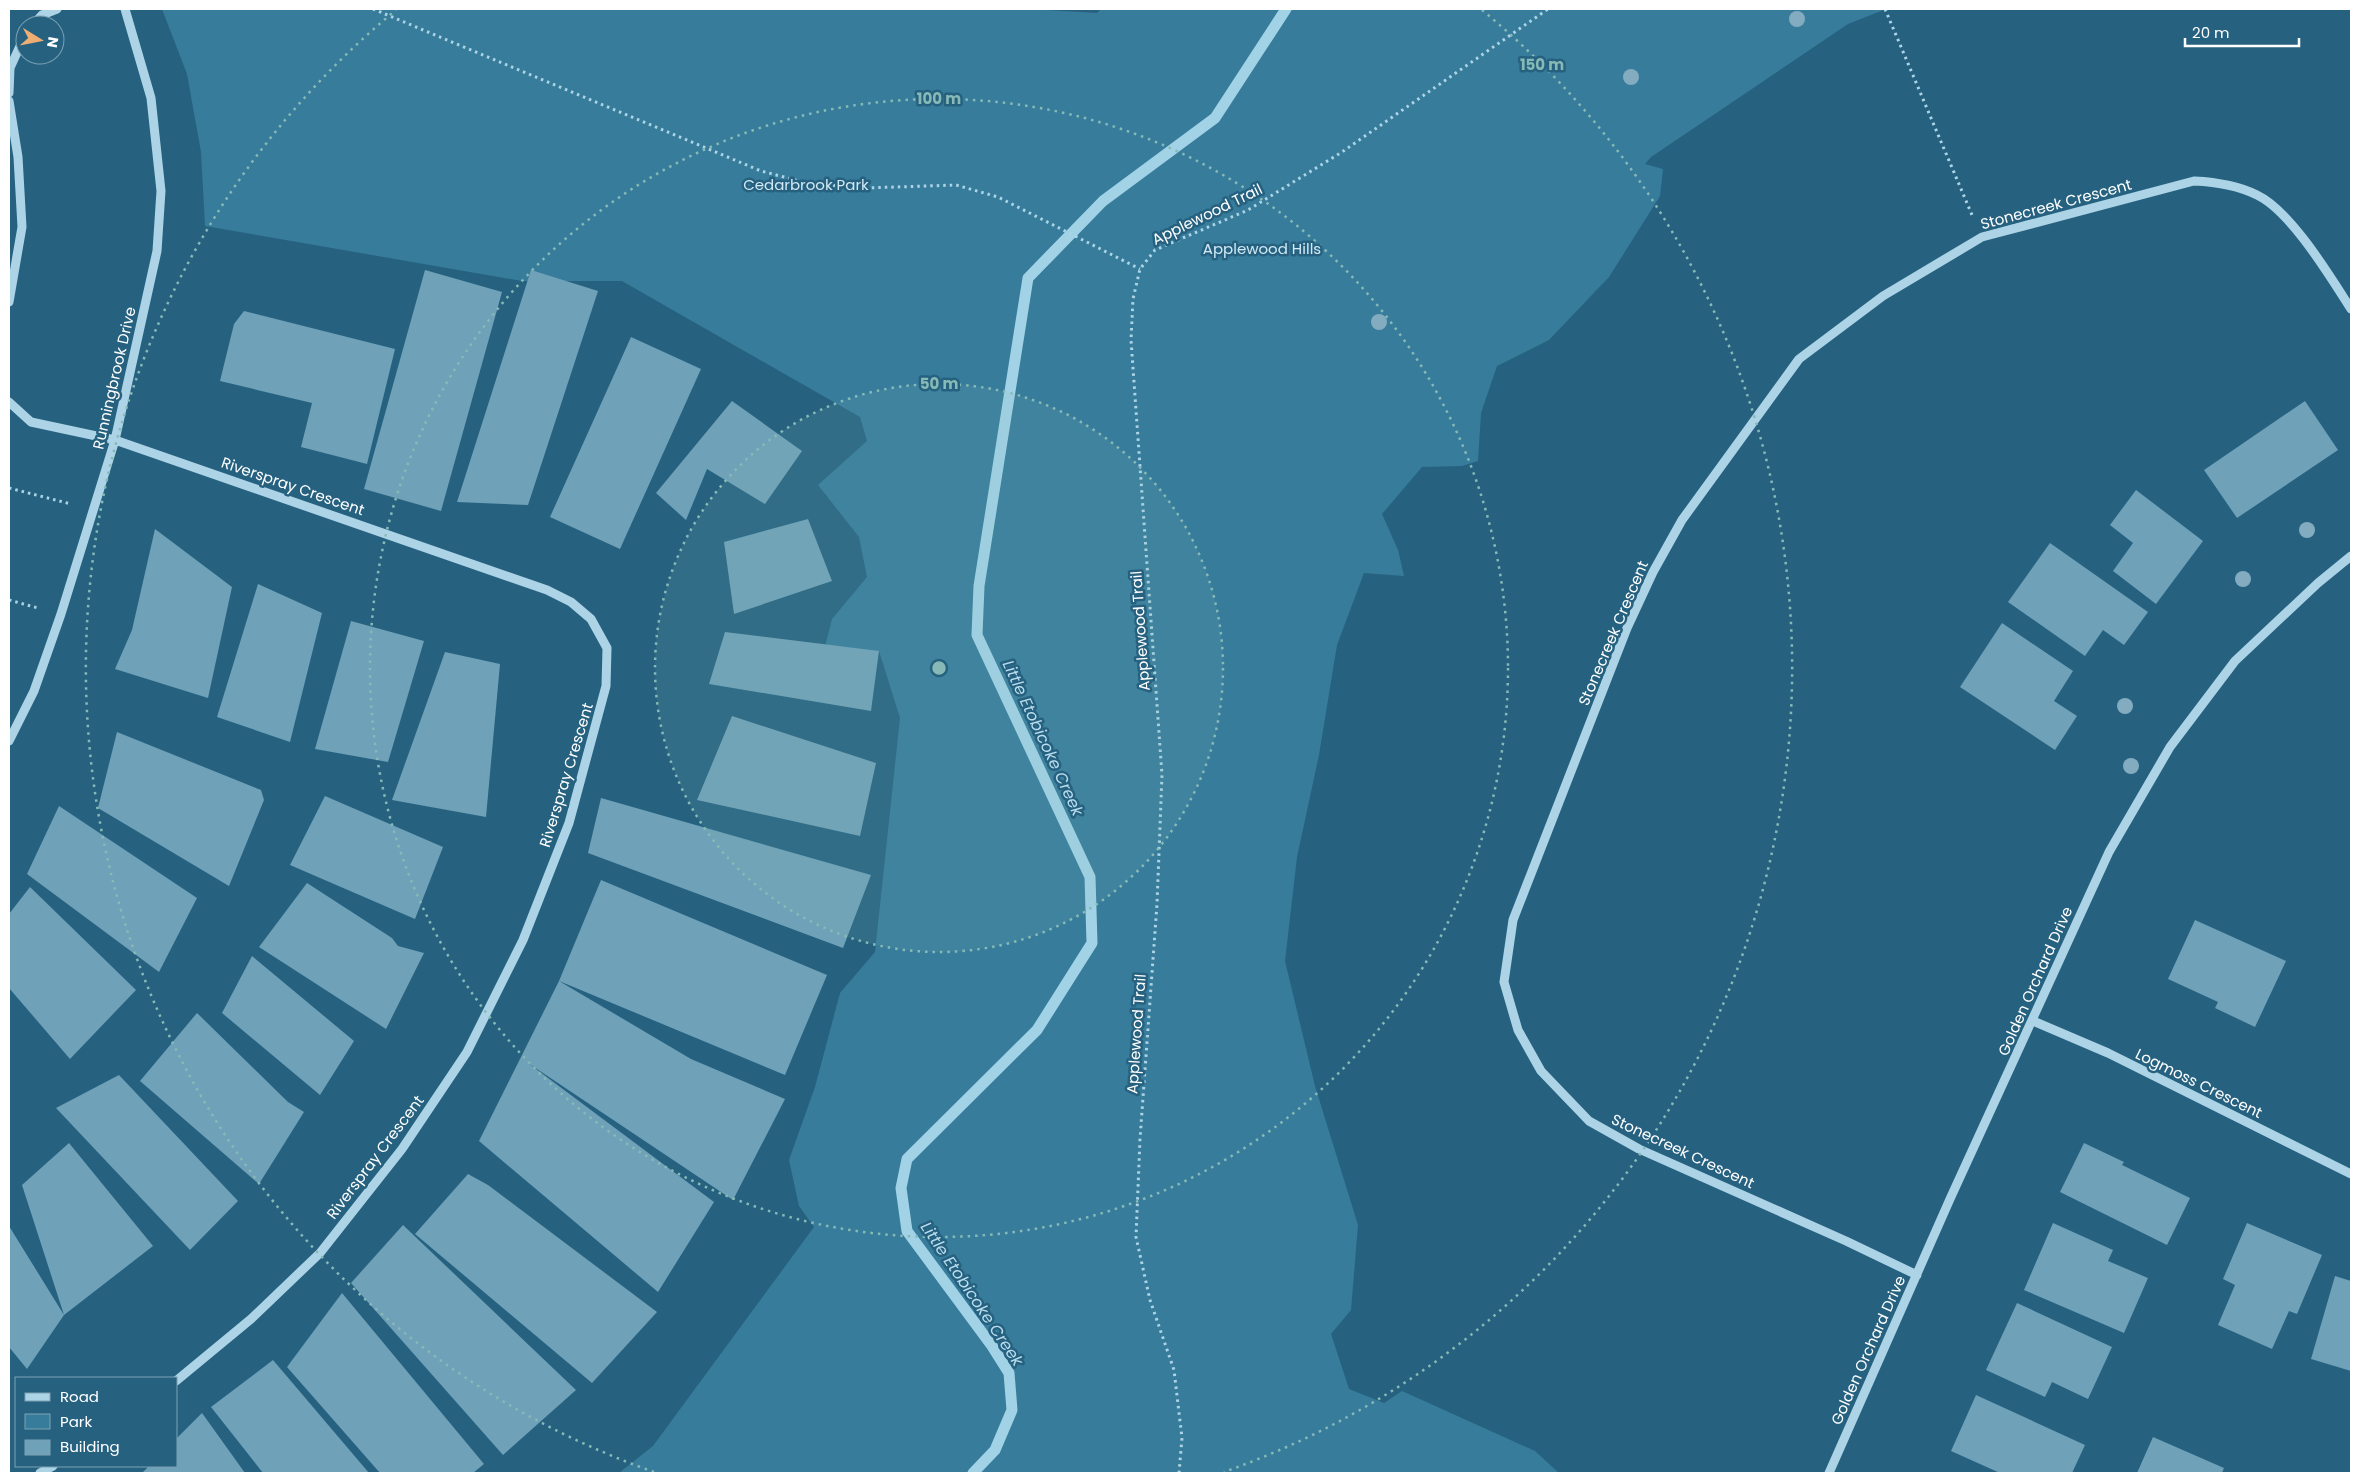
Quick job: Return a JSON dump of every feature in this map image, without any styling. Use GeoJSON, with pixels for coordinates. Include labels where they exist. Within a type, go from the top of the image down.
{"type":"FeatureCollection","features":[{"type":"Feature","properties":{"kind":"street"},"geometry":{"type":"LineString","coordinates":[[42,15],[57,9]]}},
{"type":"Feature","properties":{"kind":"street","name":"Runningbrook Drive"},"geometry":{"type":"LineString","coordinates":[[9,741],[34,690],[61,614],[115,440],[157,251],[161,191],[151,98],[125,9]]}},
{"type":"Feature","properties":{"kind":"street"},"geometry":{"type":"LineString","coordinates":[[9,93],[10,68],[15,57]]}},
{"type":"Feature","properties":{"kind":"street"},"geometry":{"type":"LineString","coordinates":[[9,101],[18,157],[22,227],[9,302]]}},
{"type":"Feature","properties":{"kind":"street","name":"Stonecreek Crescent"},"geometry":{"type":"LineString","coordinates":[[1916,1275],[1846,1241],[1638,1149],[1589,1121],[1541,1071],[1518,1030],[1504,982],[1513,920],[1627,628],[1653,572],[1682,520],[1799,359],[1882,296],[1982,237],[2194,181],[2220,182],[2259,195],[2278,210],[2312,249],[2351,310]]}},
{"type":"Feature","properties":{"kind":"street","name":"Riverspray Crescent"},"geometry":{"type":"LineString","coordinates":[[9,402],[31,422],[115,440],[548,590],[571,602],[590,618],[606,648],[606,686],[569,823],[523,940],[467,1052],[402,1149],[320,1253],[251,1319],[178,1379]]}},
{"type":"Feature","properties":{"kind":"street","name":"Golden Orchard Drive"},"geometry":{"type":"LineString","coordinates":[[1829,1473],[1916,1275],[2108,852],[2170,747],[2235,661],[2318,583],[2351,556]]}},
{"type":"Feature","properties":{"kind":"street","name":"Logmoss Crescent"},"geometry":{"type":"LineString","coordinates":[[2032,1021],[2108,1053],[2351,1174]]}},
{"type":"Feature","properties":{"kind":"street"},"geometry":{"type":"LineString","coordinates":[[40,1473],[51,1467]]}},
{"type":"Feature","properties":{"kind":"path"},"geometry":{"type":"LineString","coordinates":[[373,9],[761,171],[807,183],[866,188],[956,185],[998,197],[1082,242],[1140,269]]}},
{"type":"Feature","properties":{"kind":"path","name":"Applewood Trail"},"geometry":{"type":"LineString","coordinates":[[1179,1473],[1182,1438],[1174,1370],[1150,1300],[1136,1237],[1140,1139],[1157,904],[1162,775],[1130,340],[1133,299],[1140,269],[1155,250],[1248,210],[1342,152],[1548,9]]}},
{"type":"Feature","properties":{"kind":"path"},"geometry":{"type":"LineString","coordinates":[[1885,9],[1982,237]]}},
{"type":"Feature","properties":{"kind":"path"},"geometry":{"type":"LineString","coordinates":[[9,488],[93,510]]}},
{"type":"Feature","properties":{"kind":"green space","name":"Applewood Hills"},"geometry":{"type":"Polygon","coordinates":[[[162,9],[1028,9],[1097,13],[1101,9],[1886,9],[1848,24],[1651,157],[1645,164],[1663,169],[1660,196],[1609,277],[1549,340],[1497,366],[1481,413],[1478,461],[1462,466],[1422,467],[1382,514],[1398,550],[1404,576],[1364,573],[1337,645],[1319,755],[1297,857],[1285,961],[1315,1086],[1358,1225],[1351,1310],[1331,1334],[1349,1389],[1384,1403],[1402,1391],[1535,1451],[1559,1473],[619,1473],[653,1446],[814,1227],[799,1206],[789,1160],[815,1087],[840,993],[875,952],[900,718],[879,651],[822,659],[832,619],[867,577],[859,537],[818,485],[867,441],[860,417],[622,281],[522,281],[205,226],[201,152],[187,74],[162,9]]]}},
{"type":"Feature","properties":{"kind":"building"},"geometry":{"type":"Polygon","coordinates":[[[425,270],[502,292],[441,511],[364,489],[425,270]]]}},
{"type":"Feature","properties":{"kind":"building"},"geometry":{"type":"Polygon","coordinates":[[[531,270],[598,291],[528,505],[457,502],[531,270]]]}},
{"type":"Feature","properties":{"kind":"building"},"geometry":{"type":"Polygon","coordinates":[[[244,311],[395,349],[367,464],[301,447],[312,403],[220,381],[234,324],[244,311]]]}},
{"type":"Feature","properties":{"kind":"building"},"geometry":{"type":"Polygon","coordinates":[[[631,337],[701,369],[620,549],[550,517],[631,337]]]}},
{"type":"Feature","properties":{"kind":"building"},"geometry":{"type":"Polygon","coordinates":[[[732,401],[802,451],[765,504],[707,469],[686,520],[656,493],[732,401]]]}},
{"type":"Feature","properties":{"kind":"building"},"geometry":{"type":"Polygon","coordinates":[[[2305,401],[2338,450],[2237,518],[2204,470],[2305,401]]]}},
{"type":"Feature","properties":{"kind":"building"},"geometry":{"type":"Polygon","coordinates":[[[2136,490],[2203,541],[2156,604],[2113,571],[2133,543],[2110,525],[2136,490]]]}},
{"type":"Feature","properties":{"kind":"building"},"geometry":{"type":"Polygon","coordinates":[[[808,519],[832,581],[734,614],[724,542],[808,519]]]}},
{"type":"Feature","properties":{"kind":"building"},"geometry":{"type":"Polygon","coordinates":[[[155,529],[232,587],[208,698],[115,669],[132,630],[155,529]]]}},
{"type":"Feature","properties":{"kind":"building"},"geometry":{"type":"Polygon","coordinates":[[[2050,543],[2148,612],[2124,645],[2103,630],[2085,656],[2008,602],[2050,543]]]}},
{"type":"Feature","properties":{"kind":"building"},"geometry":{"type":"Polygon","coordinates":[[[258,584],[322,613],[290,742],[217,717],[258,584]]]}},
{"type":"Feature","properties":{"kind":"building"},"geometry":{"type":"Polygon","coordinates":[[[351,621],[424,641],[388,762],[315,749],[351,621]]]}},
{"type":"Feature","properties":{"kind":"building"},"geometry":{"type":"Polygon","coordinates":[[[2002,623],[2073,671],[2054,701],[2077,716],[2055,750],[1960,687],[2002,623]]]}},
{"type":"Feature","properties":{"kind":"building"},"geometry":{"type":"Polygon","coordinates":[[[725,632],[879,651],[871,711],[709,684],[725,632]]]}},
{"type":"Feature","properties":{"kind":"building"},"geometry":{"type":"Polygon","coordinates":[[[445,652],[500,664],[486,817],[392,800],[445,652]]]}},
{"type":"Feature","properties":{"kind":"building"},"geometry":{"type":"Polygon","coordinates":[[[732,716],[876,763],[860,836],[697,800],[732,716]]]}},
{"type":"Feature","properties":{"kind":"building"},"geometry":{"type":"Polygon","coordinates":[[[117,732],[261,790],[264,800],[229,886],[98,808],[117,732]]]}},
{"type":"Feature","properties":{"kind":"building"},"geometry":{"type":"Polygon","coordinates":[[[325,796],[443,847],[415,919],[290,865],[325,796]]]}},
{"type":"Feature","properties":{"kind":"building"},"geometry":{"type":"Polygon","coordinates":[[[601,798],[871,875],[843,948],[588,853],[601,798]]]}},
{"type":"Feature","properties":{"kind":"building"},"geometry":{"type":"Polygon","coordinates":[[[59,806],[197,898],[159,972],[27,874],[59,806]]]}},
{"type":"Feature","properties":{"kind":"building"},"geometry":{"type":"Polygon","coordinates":[[[601,880],[827,975],[785,1075],[559,981],[601,880]]]}},
{"type":"Feature","properties":{"kind":"building"},"geometry":{"type":"Polygon","coordinates":[[[307,883],[392,938],[398,946],[424,953],[386,1029],[259,947],[307,883]]]}},
{"type":"Feature","properties":{"kind":"building"},"geometry":{"type":"Polygon","coordinates":[[[30,887],[136,990],[70,1059],[9,988],[9,914],[30,887]]]}},
{"type":"Feature","properties":{"kind":"building"},"geometry":{"type":"Polygon","coordinates":[[[2195,920],[2286,961],[2255,1027],[2215,1008],[2218,1002],[2168,979],[2195,920]]]}},
{"type":"Feature","properties":{"kind":"building"},"geometry":{"type":"Polygon","coordinates":[[[252,956],[354,1041],[320,1095],[222,1013],[252,956]]]}},
{"type":"Feature","properties":{"kind":"building"},"geometry":{"type":"Polygon","coordinates":[[[559,981],[691,1059],[785,1099],[733,1200],[528,1063],[714,1202],[658,1292],[479,1141],[559,981]]]}},
{"type":"Feature","properties":{"kind":"building"},"geometry":{"type":"Polygon","coordinates":[[[197,1013],[288,1102],[304,1112],[259,1184],[140,1081],[197,1013]]]}},
{"type":"Feature","properties":{"kind":"building"},"geometry":{"type":"Polygon","coordinates":[[[119,1075],[238,1201],[190,1250],[56,1108],[119,1075]]]}},
{"type":"Feature","properties":{"kind":"building"},"geometry":{"type":"Polygon","coordinates":[[[69,1143],[153,1246],[64,1315],[22,1185],[69,1143]]]}},
{"type":"Feature","properties":{"kind":"building"},"geometry":{"type":"Polygon","coordinates":[[[2084,1143],[2124,1162],[2122,1165],[2190,1198],[2167,1245],[2060,1192],[2084,1143]]]}},
{"type":"Feature","properties":{"kind":"building"},"geometry":{"type":"Polygon","coordinates":[[[468,1174],[488,1185],[657,1312],[592,1383],[415,1234],[468,1174]]]}},
{"type":"Feature","properties":{"kind":"building"},"geometry":{"type":"Polygon","coordinates":[[[2053,1223],[2113,1250],[2108,1261],[2148,1278],[2124,1333],[2024,1290],[2053,1223]]]}},
{"type":"Feature","properties":{"kind":"building"},"geometry":{"type":"Polygon","coordinates":[[[2247,1223],[2322,1255],[2297,1314],[2289,1311],[2272,1349],[2218,1325],[2235,1285],[2223,1279],[2247,1223]]]}},
{"type":"Feature","properties":{"kind":"building"},"geometry":{"type":"Polygon","coordinates":[[[403,1225],[576,1390],[503,1455],[351,1283],[403,1225]]]}},
{"type":"Feature","properties":{"kind":"building"},"geometry":{"type":"Polygon","coordinates":[[[9,1226],[64,1315],[27,1369],[9,1347],[9,1226]]]}},
{"type":"Feature","properties":{"kind":"building"},"geometry":{"type":"Polygon","coordinates":[[[2335,1276],[2351,1281],[2351,1371],[2311,1359],[2335,1276]]]}},
{"type":"Feature","properties":{"kind":"building"},"geometry":{"type":"Polygon","coordinates":[[[342,1293],[484,1464],[473,1473],[380,1473],[287,1367],[342,1293]]]}},
{"type":"Feature","properties":{"kind":"building"},"geometry":{"type":"Polygon","coordinates":[[[2017,1303],[2112,1347],[2088,1399],[2052,1382],[2045,1397],[1986,1370],[2017,1303]]]}},
{"type":"Feature","properties":{"kind":"building"},"geometry":{"type":"Polygon","coordinates":[[[273,1360],[369,1473],[263,1473],[211,1407],[273,1360]]]}},
{"type":"Feature","properties":{"kind":"building"},"geometry":{"type":"Polygon","coordinates":[[[1976,1395],[2085,1445],[2072,1473],[2000,1473],[1951,1451],[1976,1395]]]}},
{"type":"Feature","properties":{"kind":"building"},"geometry":{"type":"Polygon","coordinates":[[[202,1413],[245,1473],[142,1473],[148,1467],[178,1467],[178,1437],[202,1413]]]}},
{"type":"Feature","properties":{"kind":"building"},"geometry":{"type":"Polygon","coordinates":[[[2153,1437],[2224,1468],[2222,1473],[2137,1473],[2153,1437]]]}},
{"type":"Feature","properties":{"kind":"waterway","name":"Little Etobicoke Creek"},"geometry":{"type":"LineString","coordinates":[[973,1473],[995,1450],[1012,1410],[1009,1373],[992,1346],[907,1231],[901,1188],[907,1159],[1037,1030],[1092,943],[1090,877],[977,635],[979,586],[1028,278],[1103,201],[1215,118],[1286,9]]}},
{"type":"Feature","properties":{"kind":"park label","name":"Cedarbrook Park"},"geometry":{"type":"Point","coordinates":[806,184]}}]}
